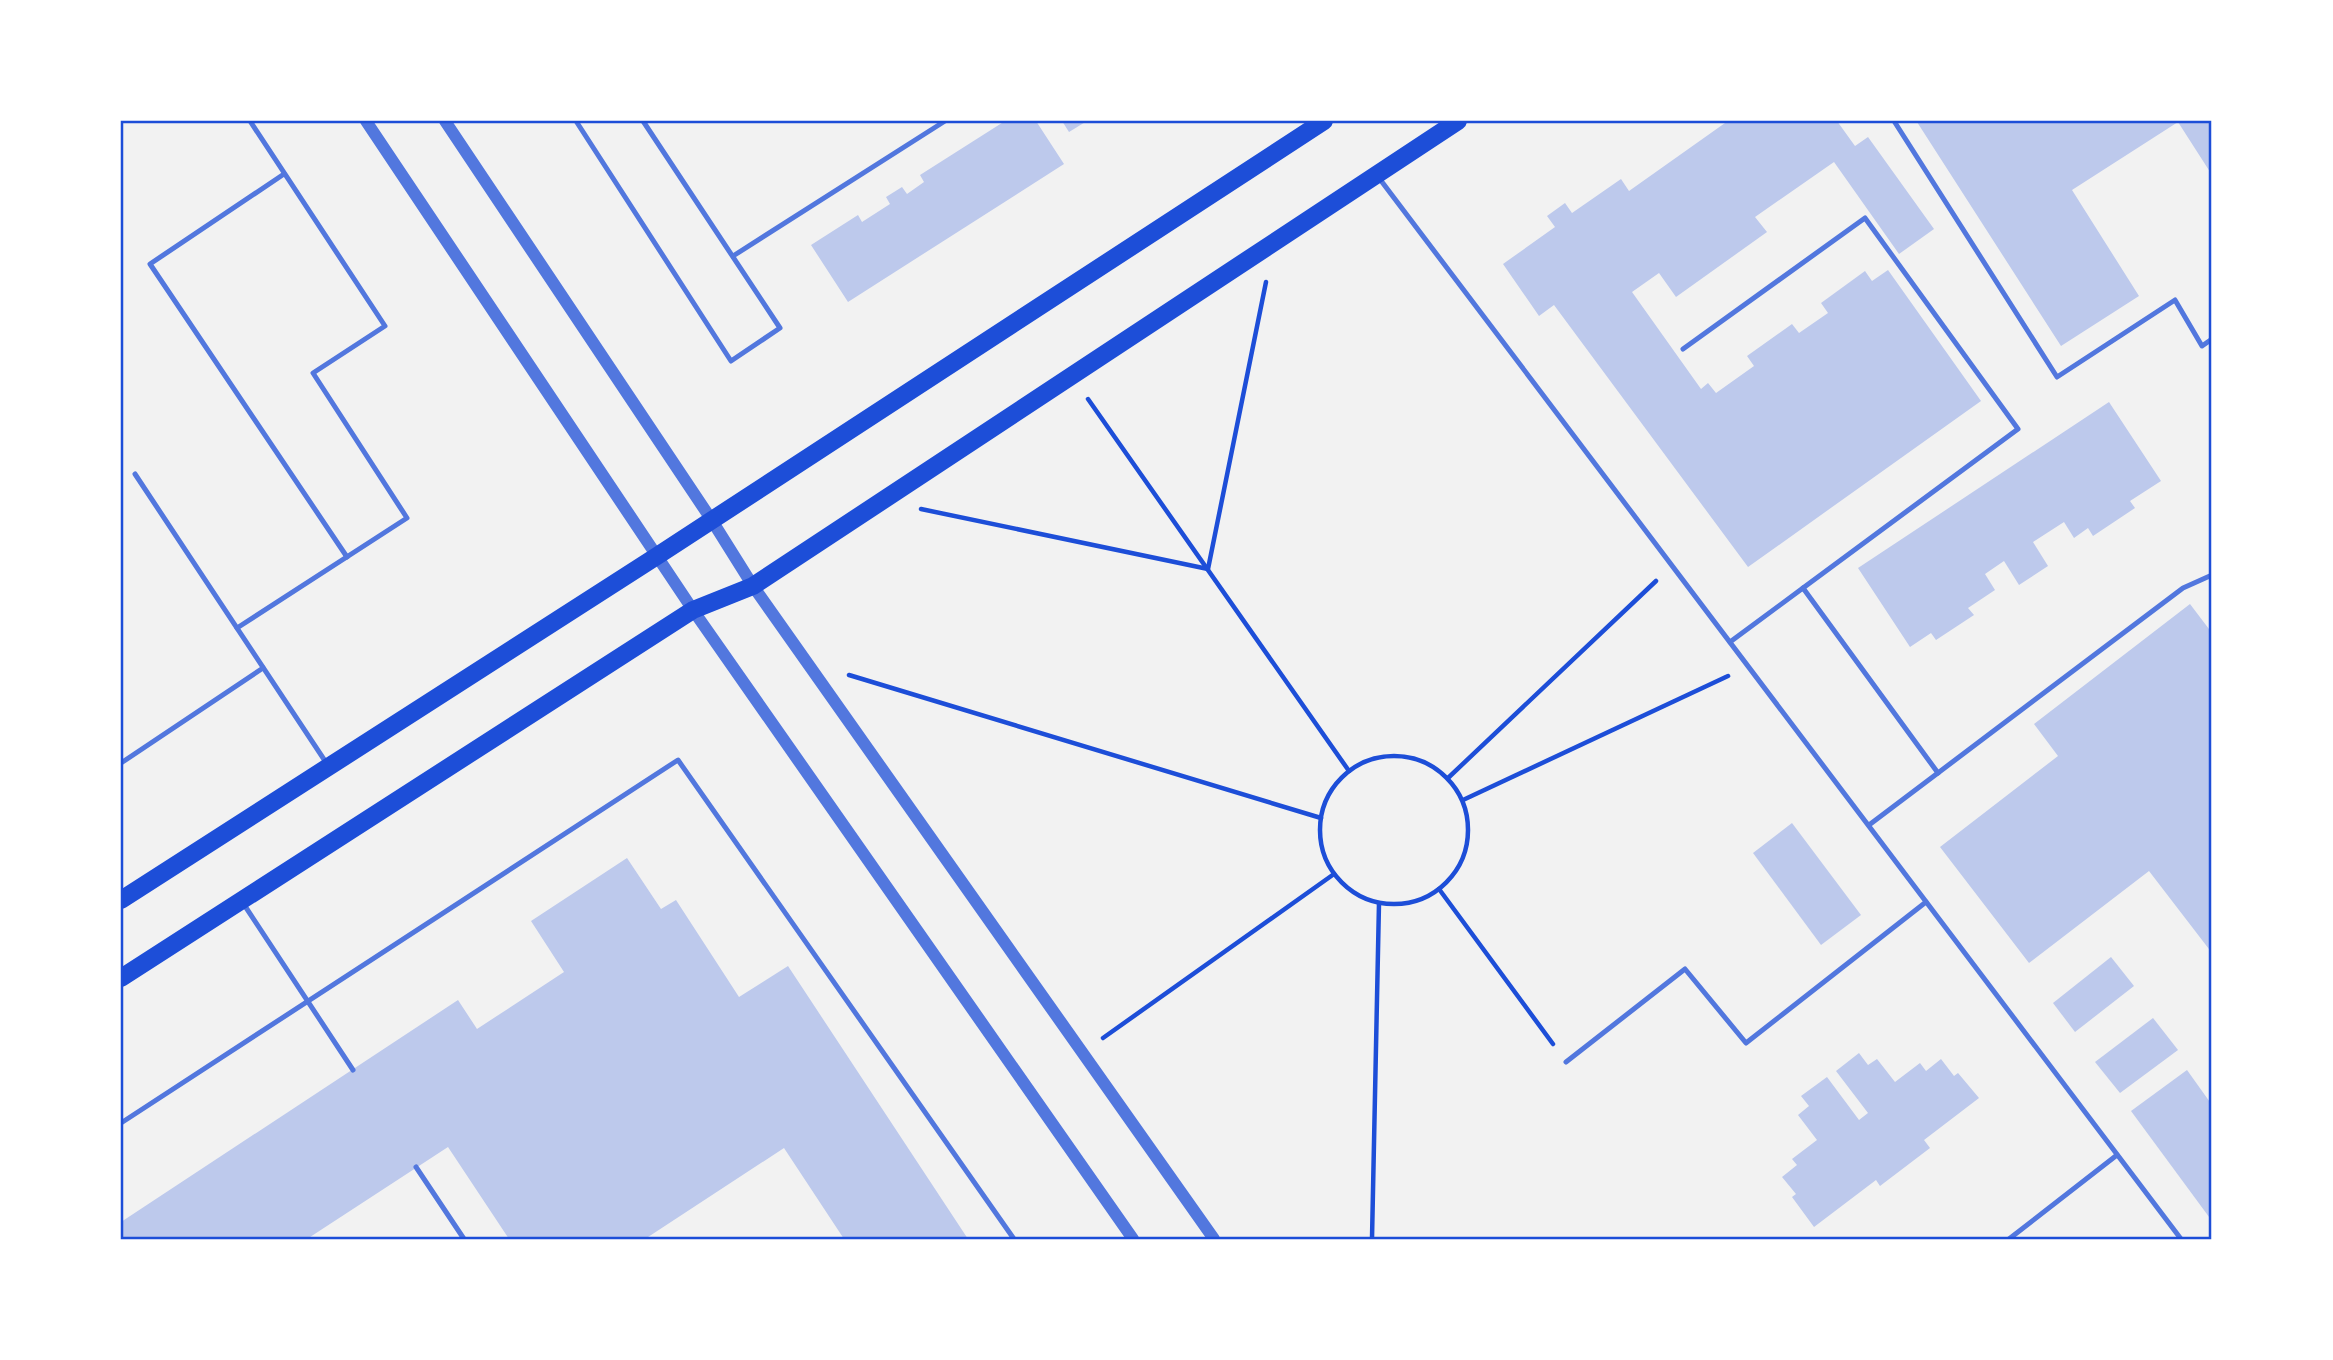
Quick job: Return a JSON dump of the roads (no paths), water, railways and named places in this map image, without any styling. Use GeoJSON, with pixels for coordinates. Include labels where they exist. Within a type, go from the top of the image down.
{"type":"FeatureCollection","features":[{"type":"Feature","properties":{"kind":"main road"},"geometry":{"type":"LineString","coordinates":[[121,900],[657,556],[1324,121]]}},
{"type":"Feature","properties":{"kind":"main road"},"geometry":{"type":"LineString","coordinates":[[121,978],[693,610],[753,586],[1458,121]]}},
{"type":"Feature","properties":{"kind":"street"},"geometry":{"type":"LineString","coordinates":[[366,121],[693,610],[1133,1239]]}},
{"type":"Feature","properties":{"kind":"street"},"geometry":{"type":"LineString","coordinates":[[445,121],[753,586],[1214,1239]]}},
{"type":"Feature","properties":{"kind":"lane"},"geometry":{"type":"LineString","coordinates":[[237,628],[407,518],[313,373],[385,326],[250,121]]}},
{"type":"Feature","properties":{"kind":"lane"},"geometry":{"type":"LineString","coordinates":[[576,121],[731,361],[780,328],[644,123],[654,121]]}},
{"type":"Feature","properties":{"kind":"lane"},"geometry":{"type":"LineString","coordinates":[[733,256],[945,121]]}},
{"type":"Feature","properties":{"kind":"lane"},"geometry":{"type":"LineString","coordinates":[[1894,121],[2057,377],[2175,300],[2202,346],[2212,339]]}},
{"type":"Feature","properties":{"kind":"lane"},"geometry":{"type":"LineString","coordinates":[[284,174],[150,264],[347,558]]}},
{"type":"Feature","properties":{"kind":"lane"},"geometry":{"type":"LineString","coordinates":[[1376,174],[2181,1239]]}},
{"type":"Feature","properties":{"kind":"lane"},"geometry":{"type":"LineString","coordinates":[[1683,349],[1865,218],[2018,429],[1730,642]]}},
{"type":"Feature","properties":{"kind":"lane"},"geometry":{"type":"LineString","coordinates":[[135,474],[328,767]]}},
{"type":"Feature","properties":{"kind":"lane"},"geometry":{"type":"LineString","coordinates":[[1869,825],[2183,588],[2212,575]]}},
{"type":"Feature","properties":{"kind":"lane"},"geometry":{"type":"LineString","coordinates":[[1803,588],[1938,773]]}},
{"type":"Feature","properties":{"kind":"lane"},"geometry":{"type":"LineString","coordinates":[[121,763],[263,668]]}},
{"type":"Feature","properties":{"kind":"lane"},"geometry":{"type":"LineString","coordinates":[[121,1123],[678,760],[1014,1239]]}},
{"type":"Feature","properties":{"kind":"lane"},"geometry":{"type":"LineString","coordinates":[[241,901],[353,1070]]}},
{"type":"Feature","properties":{"kind":"lane"},"geometry":{"type":"LineString","coordinates":[[1566,1062],[1685,969],[1746,1043],[1926,902]]}},
{"type":"Feature","properties":{"kind":"lane"},"geometry":{"type":"LineString","coordinates":[[2009,1239],[2117,1155]]}},
{"type":"Feature","properties":{"kind":"lane"},"geometry":{"type":"LineString","coordinates":[[416,1167],[464,1239]]}}]}
